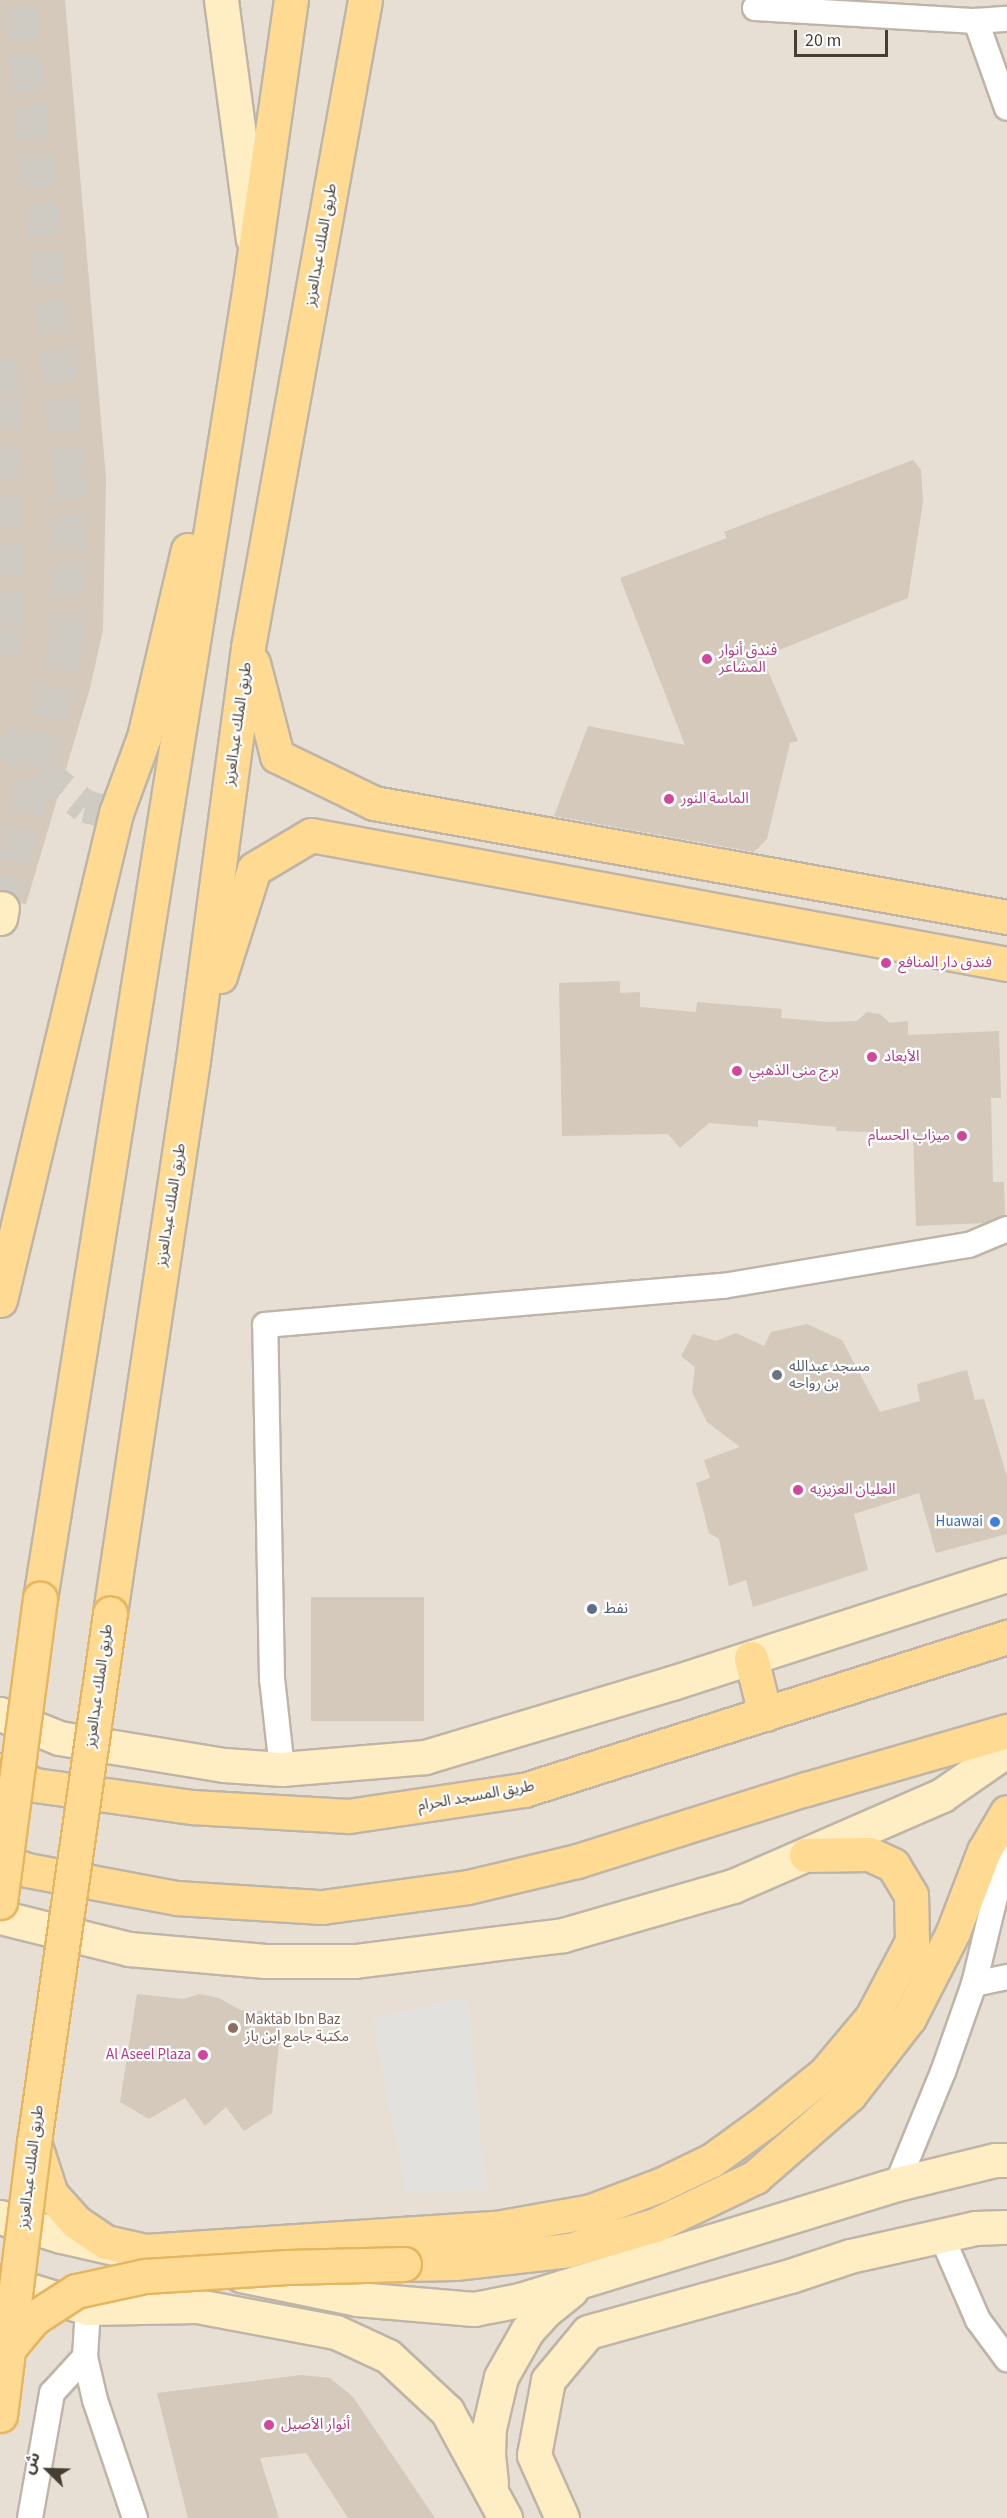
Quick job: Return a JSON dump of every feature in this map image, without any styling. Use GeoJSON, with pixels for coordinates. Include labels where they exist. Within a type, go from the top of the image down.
{"type":"FeatureCollection","features":[{"type":"Feature","properties":{"kind":"main road"},"geometry":{"type":"LineString","coordinates":[[0,1902],[40,1599],[249,291],[291,0]]}},
{"type":"Feature","properties":{"kind":"main road","name":"طريق الملك عبدالعزيز"},"geometry":{"type":"LineString","coordinates":[[0,2415],[34,2142],[193,1060],[248,647],[365,0]]}},
{"type":"Feature","properties":{"kind":"main road"},"geometry":{"type":"LineString","coordinates":[[0,1300],[116,813],[144,737],[249,291]]}},
{"type":"Feature","properties":{"kind":"main road"},"geometry":{"type":"LineString","coordinates":[[248,647],[277,756],[374,803],[1007,917]]}},
{"type":"Feature","properties":{"kind":"main road"},"geometry":{"type":"LineString","coordinates":[[193,1060],[254,869],[311,835],[1007,964]]}},
{"type":"Feature","properties":{"kind":"main road","name":"طريق المسجد الحرام"},"geometry":{"type":"LineString","coordinates":[[0,1770],[35,1785],[192,1807],[349,1816],[524,1790],[1007,1637]]}},
{"type":"Feature","properties":{"kind":"main road"},"geometry":{"type":"LineString","coordinates":[[751,1658],[765,1714]]}},
{"type":"Feature","properties":{"kind":"main road"},"geometry":{"type":"LineString","coordinates":[[0,1860],[27,1870],[177,1898],[322,1907],[468,1887],[577,1861],[806,1789],[1007,1731]]}},
{"type":"Feature","properties":{"kind":"main road"},"geometry":{"type":"LineString","coordinates":[[8,2349],[34,2318],[76,2291],[145,2276],[287,2267],[455,2263],[569,2250],[655,2225],[755,2177],[849,2095],[909,2018],[953,1932],[984,1851],[1007,1812]]}},
{"type":"Feature","properties":{"kind":"main road"},"geometry":{"type":"LineString","coordinates":[[34,2142],[51,2194],[76,2222],[106,2242],[146,2251],[496,2228],[591,2211],[660,2185],[712,2160],[767,2120],[825,2073],[872,2016],[912,1941],[910,1895],[893,1865],[869,1854],[806,1855]]}},
{"type":"Feature","properties":{"kind":"street"},"geometry":{"type":"LineString","coordinates":[[221,0],[255,251]]}},
{"type":"Feature","properties":{"kind":"street"},"geometry":{"type":"LineString","coordinates":[[755,8],[976,21],[1007,19]]}},
{"type":"Feature","properties":{"kind":"street"},"geometry":{"type":"LineString","coordinates":[[976,21],[1007,108]]}},
{"type":"Feature","properties":{"kind":"street"},"geometry":{"type":"LineString","coordinates":[[282,1770],[273,1679],[266,1325],[723,1286],[969,1245],[1007,1229]]}},
{"type":"Feature","properties":{"kind":"street"},"geometry":{"type":"LineString","coordinates":[[0,1714],[59,1738],[224,1765],[282,1770],[425,1757],[751,1658],[1007,1575]]}},
{"type":"Feature","properties":{"kind":"street"},"geometry":{"type":"LineString","coordinates":[[0,1917],[129,1949],[265,1961],[355,1962],[563,1935],[732,1886],[942,1795],[1007,1750]]}},
{"type":"Feature","properties":{"kind":"street"},"geometry":{"type":"LineString","coordinates":[[897,2184],[943,2072],[974,1984],[1007,1848]]}},
{"type":"Feature","properties":{"kind":"street"},"geometry":{"type":"LineString","coordinates":[[974,1984],[1007,1977]]}},
{"type":"Feature","properties":{"kind":"street"},"geometry":{"type":"LineString","coordinates":[[0,2217],[61,2236],[357,2299],[474,2309],[520,2300],[897,2184],[995,2160],[1007,2160]]}},
{"type":"Feature","properties":{"kind":"street"},"geometry":{"type":"LineString","coordinates":[[562,2518],[534,2455],[548,2380],[588,2332],[790,2276],[850,2256],[975,2228],[1007,2227]]}},
{"type":"Feature","properties":{"kind":"street"},"geometry":{"type":"LineString","coordinates":[[941,2235],[978,2320],[1007,2359]]}},
{"type":"Feature","properties":{"kind":"street"},"geometry":{"type":"LineString","coordinates":[[501,2512],[490,2480],[488,2445],[494,2402],[501,2377],[512,2354],[538,2318],[585,2280]]}},
{"type":"Feature","properties":{"kind":"street"},"geometry":{"type":"LineString","coordinates":[[0,2281],[88,2308],[197,2306],[336,2332],[388,2356],[447,2411],[501,2512]]}},
{"type":"Feature","properties":{"kind":"street"},"geometry":{"type":"LineString","coordinates":[[88,2308],[85,2357],[95,2400],[135,2518]]}},
{"type":"Feature","properties":{"kind":"street"},"geometry":{"type":"LineString","coordinates":[[30,2518],[52,2393],[85,2357]]}},
{"type":"Feature","properties":{"kind":"shaded area"},"geometry":{"type":"Polygon","coordinates":[[[0,0],[1007,0],[1007,2518],[0,2518],[0,0]]]}},
{"type":"Feature","properties":{"kind":"shaded area"},"geometry":{"type":"Polygon","coordinates":[[[467,1997],[486,2189],[407,2194],[372,2018],[467,1997]]]}},
{"type":"Feature","properties":{"kind":"building"},"geometry":{"type":"Polygon","coordinates":[[[0,0],[65,0],[106,478],[103,630],[90,688],[26,904],[20,903],[14,894],[0,890],[0,0]]]}},
{"type":"Feature","properties":{"kind":"building"},"geometry":{"type":"Polygon","coordinates":[[[913,460],[921,470],[923,502],[908,598],[762,657],[798,741],[790,743],[767,839],[754,852],[554,816],[588,726],[685,745],[620,578],[727,538],[724,532],[913,460]]]}},
{"type":"Feature","properties":{"kind":"building"},"geometry":{"type":"Polygon","coordinates":[[[620,981],[620,993],[640,992],[640,1007],[696,1012],[697,1002],[782,1009],[781,1018],[828,1022],[857,1021],[867,1012],[880,1014],[890,1023],[908,1021],[908,1035],[999,1031],[1001,1098],[991,1098],[993,1182],[1004,1182],[1005,1215],[984,1223],[916,1226],[913,1133],[836,1131],[836,1127],[758,1120],[758,1127],[709,1123],[680,1148],[668,1134],[562,1136],[559,983],[620,981]]]}},
{"type":"Feature","properties":{"kind":"building","name":"العليان العزيزيه"},"geometry":{"type":"Polygon","coordinates":[[[807,1324],[842,1340],[880,1412],[920,1401],[917,1384],[967,1370],[975,1400],[984,1399],[1007,1477],[1007,1534],[936,1553],[919,1493],[854,1514],[868,1570],[753,1607],[746,1580],[729,1586],[719,1539],[709,1533],[696,1483],[710,1478],[704,1460],[740,1447],[707,1422],[692,1392],[695,1367],[681,1356],[693,1334],[716,1341],[736,1333],[764,1346],[771,1332],[807,1324]]]}},
{"type":"Feature","properties":{"kind":"building"},"geometry":{"type":"Polygon","coordinates":[[[311,1597],[424,1597],[424,1721],[311,1721],[311,1597]]]}},
{"type":"Feature","properties":{"kind":"building","name":"Al Aseel Plaza"},"geometry":{"type":"Polygon","coordinates":[[[137,1994],[183,1999],[199,1994],[219,1998],[240,2010],[282,2012],[272,2113],[244,2131],[226,2107],[205,2126],[185,2098],[149,2119],[120,2102],[137,1994]]]}},
{"type":"Feature","properties":{"kind":"building","name":"أنوار الأصيل"},"geometry":{"type":"Polygon","coordinates":[[[301,2375],[330,2378],[353,2397],[435,2518],[348,2518],[306,2453],[260,2458],[279,2518],[188,2518],[157,2393],[301,2375]]]}},
{"type":"Feature","properties":{"kind":"tunnel"},"geometry":{"type":"LineString","coordinates":[[2,908],[66,646],[70,479],[20,0]]}},
{"type":"Feature","properties":{"kind":"tunnel"},"geometry":{"type":"LineString","coordinates":[[0,360],[3,396],[7,627],[0,654]]}},
{"type":"Feature","properties":{"kind":"tunnel"},"geometry":{"type":"LineString","coordinates":[[0,738],[85,806],[116,813]]}},
{"type":"Feature","properties":{"kind":"place","name":"فندق أنوار المشاعر"},"geometry":{"type":"Point","coordinates":[707,659]}},
{"type":"Feature","properties":{"kind":"place","name":"الماسة النور"},"geometry":{"type":"Point","coordinates":[669,799]}},
{"type":"Feature","properties":{"kind":"place","name":"فندق دار المنافع"},"geometry":{"type":"Point","coordinates":[886,963]}},
{"type":"Feature","properties":{"kind":"place","name":"الأبعاد"},"geometry":{"type":"Point","coordinates":[872,1057]}},
{"type":"Feature","properties":{"kind":"place","name":"برج منى الذهبي"},"geometry":{"type":"Point","coordinates":[737,1071]}},
{"type":"Feature","properties":{"kind":"place","name":"ميزاب الحسام"},"geometry":{"type":"Point","coordinates":[962,1136]}},
{"type":"Feature","properties":{"kind":"place","name":"مسجد عبدالله بن رواحه"},"geometry":{"type":"Point","coordinates":[777,1375]}},
{"type":"Feature","properties":{"kind":"place","name":"العليان العزيزيه"},"geometry":{"type":"Point","coordinates":[798,1490]}},
{"type":"Feature","properties":{"kind":"place","name":"Huawai"},"geometry":{"type":"Point","coordinates":[995,1522]}},
{"type":"Feature","properties":{"kind":"place","name":"نفط"},"geometry":{"type":"Point","coordinates":[592,1609]}},
{"type":"Feature","properties":{"kind":"place","name":"Maktab Ibn Baz مكتبة جامع ابن باز"},"geometry":{"type":"Point","coordinates":[233,2028]}},
{"type":"Feature","properties":{"kind":"place","name":"Al Aseel Plaza"},"geometry":{"type":"Point","coordinates":[203,2055]}},
{"type":"Feature","properties":{"kind":"place","name":"أنوار الأصيل"},"geometry":{"type":"Point","coordinates":[269,2425]}}]}
